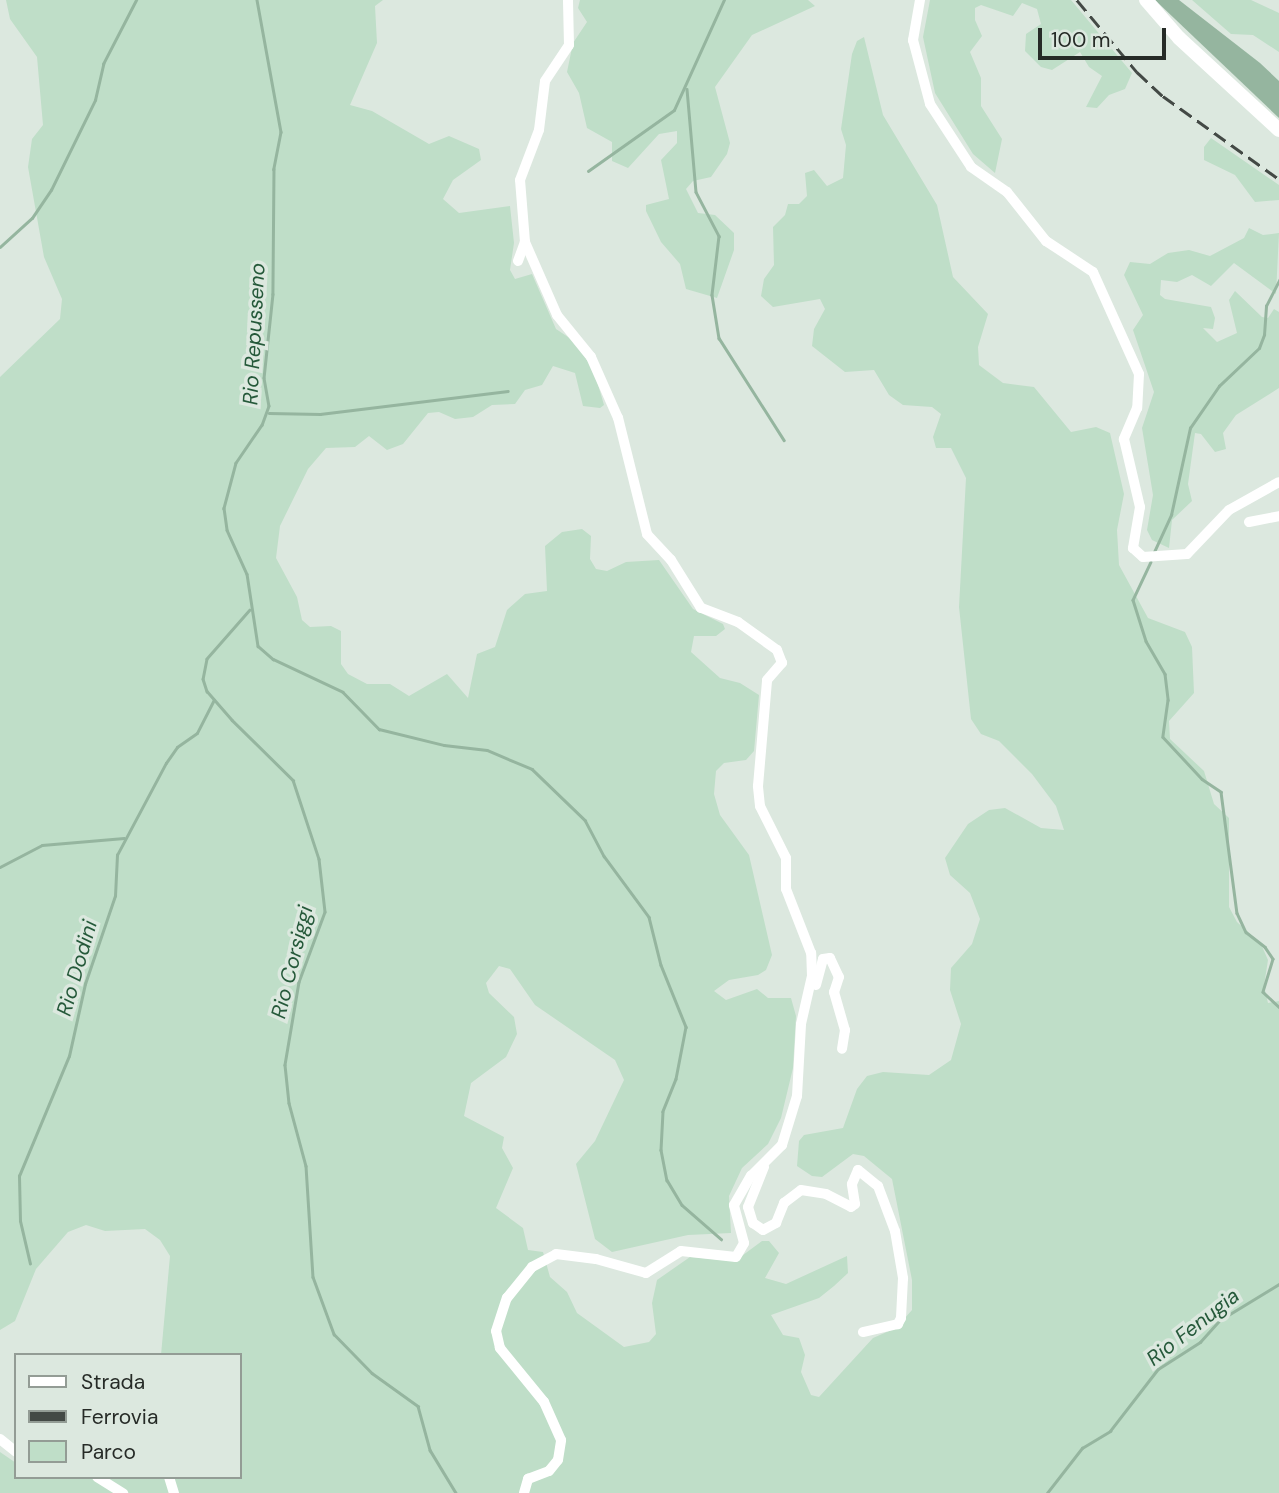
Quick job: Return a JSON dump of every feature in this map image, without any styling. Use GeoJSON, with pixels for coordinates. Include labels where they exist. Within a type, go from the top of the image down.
{"type":"FeatureCollection","features":[{"type":"Feature","properties":{"kind":"main road"},"geometry":{"type":"LineString","coordinates":[[1146,0],[1179,38],[1279,130]]}},
{"type":"Feature","properties":{"kind":"street"},"geometry":{"type":"LineString","coordinates":[[568,0],[569,45],[545,81],[539,130],[520,180],[525,242],[557,315],[591,356],[618,418],[647,534],[671,560],[701,608],[738,622],[777,650],[782,663],[767,680],[758,786],[760,806],[786,858],[786,889],[811,953],[806,1006]]}},
{"type":"Feature","properties":{"kind":"street"},"geometry":{"type":"LineString","coordinates":[[920,0],[913,40],[930,104],[971,167],[1001,186],[1058,251],[1087,264],[1102,288],[1139,374],[1137,408],[1124,439],[1140,508],[1133,548],[1143,557],[1172,558],[1187,554],[1229,510],[1279,482]]}},
{"type":"Feature","properties":{"kind":"street"},"geometry":{"type":"LineString","coordinates":[[519,261],[525,242]]}},
{"type":"Feature","properties":{"kind":"street"},"geometry":{"type":"LineString","coordinates":[[1249,522],[1279,516]]}},
{"type":"Feature","properties":{"kind":"street"},"geometry":{"type":"LineString","coordinates":[[524,1493],[528,1479],[549,1471],[562,1449],[556,1423],[544,1402],[500,1348],[496,1331],[502,1308],[514,1286],[532,1266],[556,1254],[597,1259],[646,1273],[681,1251],[736,1257],[744,1243],[734,1205],[743,1186],[782,1145],[797,1096],[801,1024],[823,959],[830,958],[839,976],[834,992],[842,1014],[842,1049]]}},
{"type":"Feature","properties":{"kind":"street"},"geometry":{"type":"LineString","coordinates":[[766,1162],[748,1207],[753,1223],[763,1230],[776,1223],[784,1203],[801,1190],[819,1191],[851,1207],[855,1204],[852,1184],[858,1170],[878,1186],[895,1231],[903,1278],[901,1318],[898,1324],[863,1332]]}},
{"type":"Feature","properties":{"kind":"street"},"geometry":{"type":"LineString","coordinates":[[0,1439],[14,1450]]}},
{"type":"Feature","properties":{"kind":"street"},"geometry":{"type":"LineString","coordinates":[[100,1479],[123,1493]]}},
{"type":"Feature","properties":{"kind":"green space"},"geometry":{"type":"Polygon","coordinates":[[[6,0],[383,0],[375,6],[377,43],[350,105],[372,111],[429,144],[449,136],[479,149],[481,160],[453,180],[443,199],[459,213],[510,206],[514,243],[510,270],[515,279],[532,274],[556,329],[574,341],[592,364],[604,405],[600,408],[583,406],[575,373],[553,366],[542,385],[525,390],[515,404],[492,405],[473,417],[455,419],[439,412],[428,413],[403,444],[387,450],[369,436],[355,447],[326,448],[308,469],[280,526],[276,558],[297,597],[302,620],[310,627],[331,626],[341,631],[341,664],[348,674],[367,684],[390,684],[409,696],[447,674],[468,698],[477,654],[495,647],[507,610],[525,594],[547,591],[545,546],[562,532],[582,529],[591,536],[590,559],[596,569],[607,571],[626,562],[659,560],[693,609],[723,624],[725,629],[716,636],[694,636],[691,652],[720,678],[740,683],[759,695],[754,751],[746,760],[724,763],[716,771],[714,794],[720,815],[749,855],[772,955],[766,970],[758,975],[729,980],[714,991],[726,1000],[757,989],[768,998],[791,998],[796,1016],[793,1068],[781,1118],[768,1144],[742,1168],[729,1196],[731,1233],[688,1235],[612,1252],[595,1239],[576,1164],[595,1141],[624,1080],[615,1060],[535,1005],[510,969],[499,966],[486,983],[489,993],[514,1017],[517,1034],[506,1057],[471,1083],[464,1116],[504,1137],[502,1148],[513,1168],[496,1208],[523,1228],[528,1250],[543,1252],[550,1277],[567,1292],[577,1313],[624,1347],[649,1342],[656,1334],[652,1303],[657,1280],[690,1257],[735,1261],[762,1241],[769,1241],[779,1253],[765,1278],[786,1284],[847,1256],[848,1273],[819,1298],[771,1315],[783,1335],[799,1338],[805,1355],[801,1372],[811,1395],[819,1397],[873,1338],[896,1328],[912,1310],[912,1280],[892,1179],[864,1156],[853,1154],[822,1177],[812,1176],[797,1166],[799,1141],[804,1135],[843,1128],[857,1089],[867,1076],[883,1072],[929,1075],[951,1060],[961,1024],[950,990],[951,968],[972,944],[980,919],[970,893],[950,875],[945,858],[968,824],[989,810],[1005,808],[1041,828],[1064,830],[1056,806],[1032,774],[999,741],[981,734],[971,719],[959,607],[966,478],[951,448],[936,448],[933,437],[941,414],[932,407],[903,405],[889,395],[874,370],[845,372],[812,346],[814,329],[825,309],[820,299],[773,307],[761,296],[764,279],[774,265],[773,227],[785,215],[788,204],[799,204],[807,196],[805,173],[814,170],[827,186],[843,178],[846,145],[841,129],[852,54],[857,41],[864,37],[883,115],[937,205],[953,277],[988,314],[978,347],[979,365],[1003,383],[1034,387],[1071,432],[1096,427],[1110,433],[1124,494],[1117,530],[1119,565],[1148,618],[1185,632],[1192,647],[1194,693],[1169,721],[1170,739],[1204,771],[1214,804],[1229,818],[1229,907],[1237,922],[1261,944],[1268,960],[1264,986],[1268,1003],[1279,1001],[1279,1493],[0,1493],[0,1452],[14,1462],[14,1479],[242,1479],[242,1353],[161,1353],[170,1256],[160,1240],[145,1229],[105,1231],[86,1225],[68,1232],[36,1269],[15,1321],[0,1330],[0,377],[60,319],[62,299],[44,257],[28,167],[32,139],[43,125],[37,57],[10,19],[6,0]]]}},
{"type":"Feature","properties":{"kind":"green space"},"geometry":{"type":"Polygon","coordinates":[[[580,0],[808,0],[815,6],[752,35],[715,87],[730,143],[727,154],[711,177],[693,181],[686,189],[698,213],[715,215],[734,233],[734,250],[717,298],[686,289],[680,264],[661,242],[646,211],[646,205],[669,199],[661,160],[677,143],[677,131],[659,134],[628,168],[612,161],[612,142],[587,128],[579,93],[567,72],[573,43],[587,22],[578,8],[580,0]]]}},
{"type":"Feature","properties":{"kind":"green space"},"geometry":{"type":"Polygon","coordinates":[[[930,0],[1071,0],[1132,73],[1125,89],[1109,95],[1097,108],[1086,107],[1102,76],[1089,67],[1080,52],[1052,70],[1041,67],[1025,51],[1026,34],[1041,24],[1037,9],[1022,3],[1013,16],[981,5],[975,8],[975,20],[982,36],[970,52],[981,78],[981,106],[1002,139],[995,173],[973,154],[935,93],[923,37],[930,0]]]}},
{"type":"Feature","properties":{"kind":"green space"},"geometry":{"type":"Polygon","coordinates":[[[1192,0],[1251,0],[1279,13],[1279,52],[1253,35],[1231,34],[1192,0]]]}},
{"type":"Feature","properties":{"kind":"green space"},"geometry":{"type":"Polygon","coordinates":[[[1211,138],[1279,185],[1279,200],[1255,202],[1235,175],[1204,160],[1204,147],[1211,138]]]}},
{"type":"Feature","properties":{"kind":"green space"},"geometry":{"type":"Polygon","coordinates":[[[1249,228],[1263,235],[1279,233],[1276,294],[1234,263],[1211,286],[1192,275],[1177,282],[1161,280],[1160,295],[1165,299],[1211,307],[1215,318],[1213,329],[1203,328],[1217,342],[1237,333],[1229,300],[1235,291],[1262,317],[1268,318],[1274,309],[1279,312],[1279,388],[1236,415],[1223,433],[1226,449],[1215,452],[1201,434],[1195,433],[1188,484],[1192,501],[1172,520],[1169,548],[1152,540],[1147,530],[1153,495],[1142,428],[1154,392],[1133,330],[1143,315],[1124,275],[1130,262],[1150,264],[1168,253],[1189,250],[1210,256],[1244,238],[1249,228]]]}},
{"type":"Feature","properties":{"kind":"shaded area"},"geometry":{"type":"Polygon","coordinates":[[[1155,0],[1179,0],[1279,81],[1279,118],[1155,0]]]}},
{"type":"Feature","properties":{"kind":"waterway"},"geometry":{"type":"LineString","coordinates":[[0,247],[32,218],[51,190],[95,100],[103,64],[136,0]]}},
{"type":"Feature","properties":{"kind":"waterway","name":"Rio Repusseno"},"geometry":{"type":"LineString","coordinates":[[257,0],[281,132],[274,169],[273,294],[264,378],[269,406],[262,425],[236,463],[224,508],[227,530],[247,574],[258,646],[273,659],[343,692],[379,729],[444,745],[487,750],[532,769],[585,820],[604,856],[649,917],[661,965],[686,1027],[676,1079],[663,1112],[661,1150],[667,1180],[682,1205],[721,1239]]}},
{"type":"Feature","properties":{"kind":"waterway"},"geometry":{"type":"LineString","coordinates":[[588,171],[674,110],[724,0]]}},
{"type":"Feature","properties":{"kind":"waterway"},"geometry":{"type":"LineString","coordinates":[[687,89],[696,192],[719,236],[712,295],[719,338],[784,440]]}},
{"type":"Feature","properties":{"kind":"waterway"},"geometry":{"type":"LineString","coordinates":[[1154,552],[1171,515],[1190,428],[1219,386],[1259,348],[1264,335],[1266,306],[1279,280]]}},
{"type":"Feature","properties":{"kind":"waterway"},"geometry":{"type":"LineString","coordinates":[[269,413],[320,414],[508,391]]}},
{"type":"Feature","properties":{"kind":"waterway"},"geometry":{"type":"LineString","coordinates":[[1151,562],[1133,600],[1146,641],[1165,674],[1168,700],[1163,737],[1202,779],[1221,792],[1237,913],[1246,932],[1265,947],[1273,959],[1263,992],[1279,1007]]}},
{"type":"Feature","properties":{"kind":"waterway","name":"Rio Corsiggi"},"geometry":{"type":"LineString","coordinates":[[250,610],[207,659],[203,679],[207,691],[232,720],[293,780],[319,859],[325,912],[299,982],[285,1065],[289,1103],[306,1166],[313,1277],[334,1334],[372,1373],[418,1406],[430,1450],[456,1493]]}},
{"type":"Feature","properties":{"kind":"waterway","name":"Rio Dodini"},"geometry":{"type":"LineString","coordinates":[[30,1264],[20,1221],[19,1176],[69,1056],[85,984],[115,896],[117,855],[166,763],[177,747],[197,733],[214,700]]}},
{"type":"Feature","properties":{"kind":"waterway"},"geometry":{"type":"LineString","coordinates":[[0,867],[42,845],[124,838]]}},
{"type":"Feature","properties":{"kind":"waterway","name":"Rio Fenugia"},"geometry":{"type":"LineString","coordinates":[[1047,1493],[1082,1448],[1110,1431],[1158,1369],[1200,1342],[1220,1320],[1279,1284]]}},
{"type":"Feature","properties":{"kind":"railway"},"geometry":{"type":"LineString","coordinates":[[1077,0],[1137,72],[1163,96],[1279,179]]}}]}
